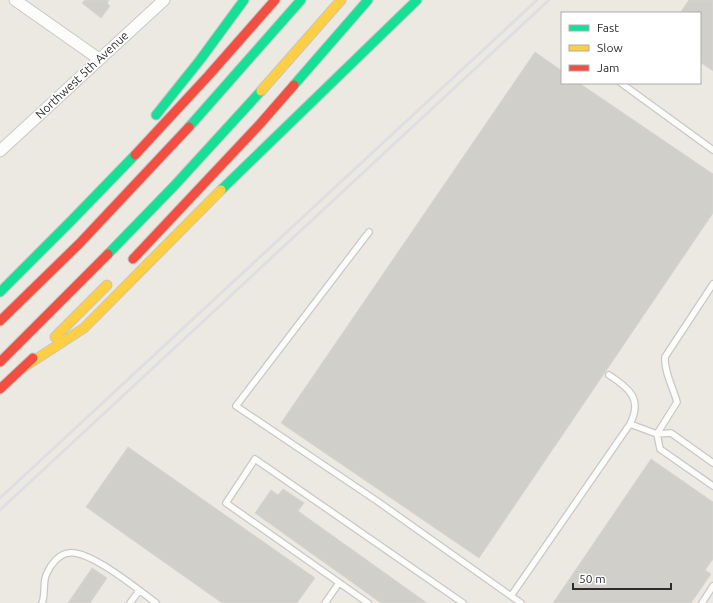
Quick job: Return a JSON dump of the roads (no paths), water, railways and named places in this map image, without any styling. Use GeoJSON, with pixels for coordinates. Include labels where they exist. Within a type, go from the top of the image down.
{"type":"FeatureCollection","features":[{"type":"Feature","properties":{"kind":"highway"},"geometry":{"type":"LineString","coordinates":[[152,120],[205,54],[244,0]]}},
{"type":"Feature","properties":{"kind":"highway"},"geometry":{"type":"LineString","coordinates":[[0,292],[90,201],[205,79],[275,0]]}},
{"type":"Feature","properties":{"kind":"highway"},"geometry":{"type":"LineString","coordinates":[[0,321],[83,238],[165,152],[236,75],[301,0]]}},
{"type":"Feature","properties":{"kind":"highway"},"geometry":{"type":"LineString","coordinates":[[0,362],[101,263],[196,164],[341,0]]}},
{"type":"Feature","properties":{"kind":"highway"},"geometry":{"type":"LineString","coordinates":[[128,264],[255,129],[368,0]]}},
{"type":"Feature","properties":{"kind":"highway"},"geometry":{"type":"LineString","coordinates":[[24,367],[84,328],[256,155],[416,0]]}},
{"type":"Feature","properties":{"kind":"highway"},"geometry":{"type":"LineString","coordinates":[[90,201],[138,139]]}},
{"type":"Feature","properties":{"kind":"highway"},"geometry":{"type":"LineString","coordinates":[[0,389],[114,278]]}},
{"type":"Feature","properties":{"kind":"street"},"geometry":{"type":"LineString","coordinates":[[15,0],[99,59]]}},
{"type":"Feature","properties":{"kind":"street","name":"Northwest 5th Avenue"},"geometry":{"type":"LineString","coordinates":[[0,150],[164,0]]}},
{"type":"Feature","properties":{"kind":"lane"},"geometry":{"type":"LineString","coordinates":[[622,84],[713,150]]}},
{"type":"Feature","properties":{"kind":"lane"},"geometry":{"type":"LineString","coordinates":[[369,232],[236,406],[377,501],[521,603]]}},
{"type":"Feature","properties":{"kind":"lane"},"geometry":{"type":"LineString","coordinates":[[713,284],[666,357],[665,363],[677,402],[657,434],[660,450],[713,486]]}},
{"type":"Feature","properties":{"kind":"lane"},"geometry":{"type":"LineString","coordinates":[[511,596],[636,414],[634,398],[621,383],[609,375]]}},
{"type":"Feature","properties":{"kind":"lane"},"geometry":{"type":"LineString","coordinates":[[630,424],[657,434],[671,433],[713,463]]}},
{"type":"Feature","properties":{"kind":"lane"},"geometry":{"type":"LineString","coordinates":[[368,603],[226,503],[255,459],[462,603]]}},
{"type":"Feature","properties":{"kind":"lane"},"geometry":{"type":"LineString","coordinates":[[42,603],[45,593],[46,574],[55,561],[68,553],[76,553],[88,557],[118,575],[156,603]]}},
{"type":"Feature","properties":{"kind":"lane"},"geometry":{"type":"LineString","coordinates":[[325,603],[339,583]]}},
{"type":"Feature","properties":{"kind":"lane"},"geometry":{"type":"LineString","coordinates":[[702,603],[713,586]]}},
{"type":"Feature","properties":{"kind":"lane"},"geometry":{"type":"LineString","coordinates":[[130,603],[139,591]]}},
{"type":"Feature","properties":{"kind":"railway"},"geometry":{"type":"LineString","coordinates":[[0,498],[537,0]]}},
{"type":"Feature","properties":{"kind":"railway"},"geometry":{"type":"LineString","coordinates":[[0,510],[549,0]]}}]}
